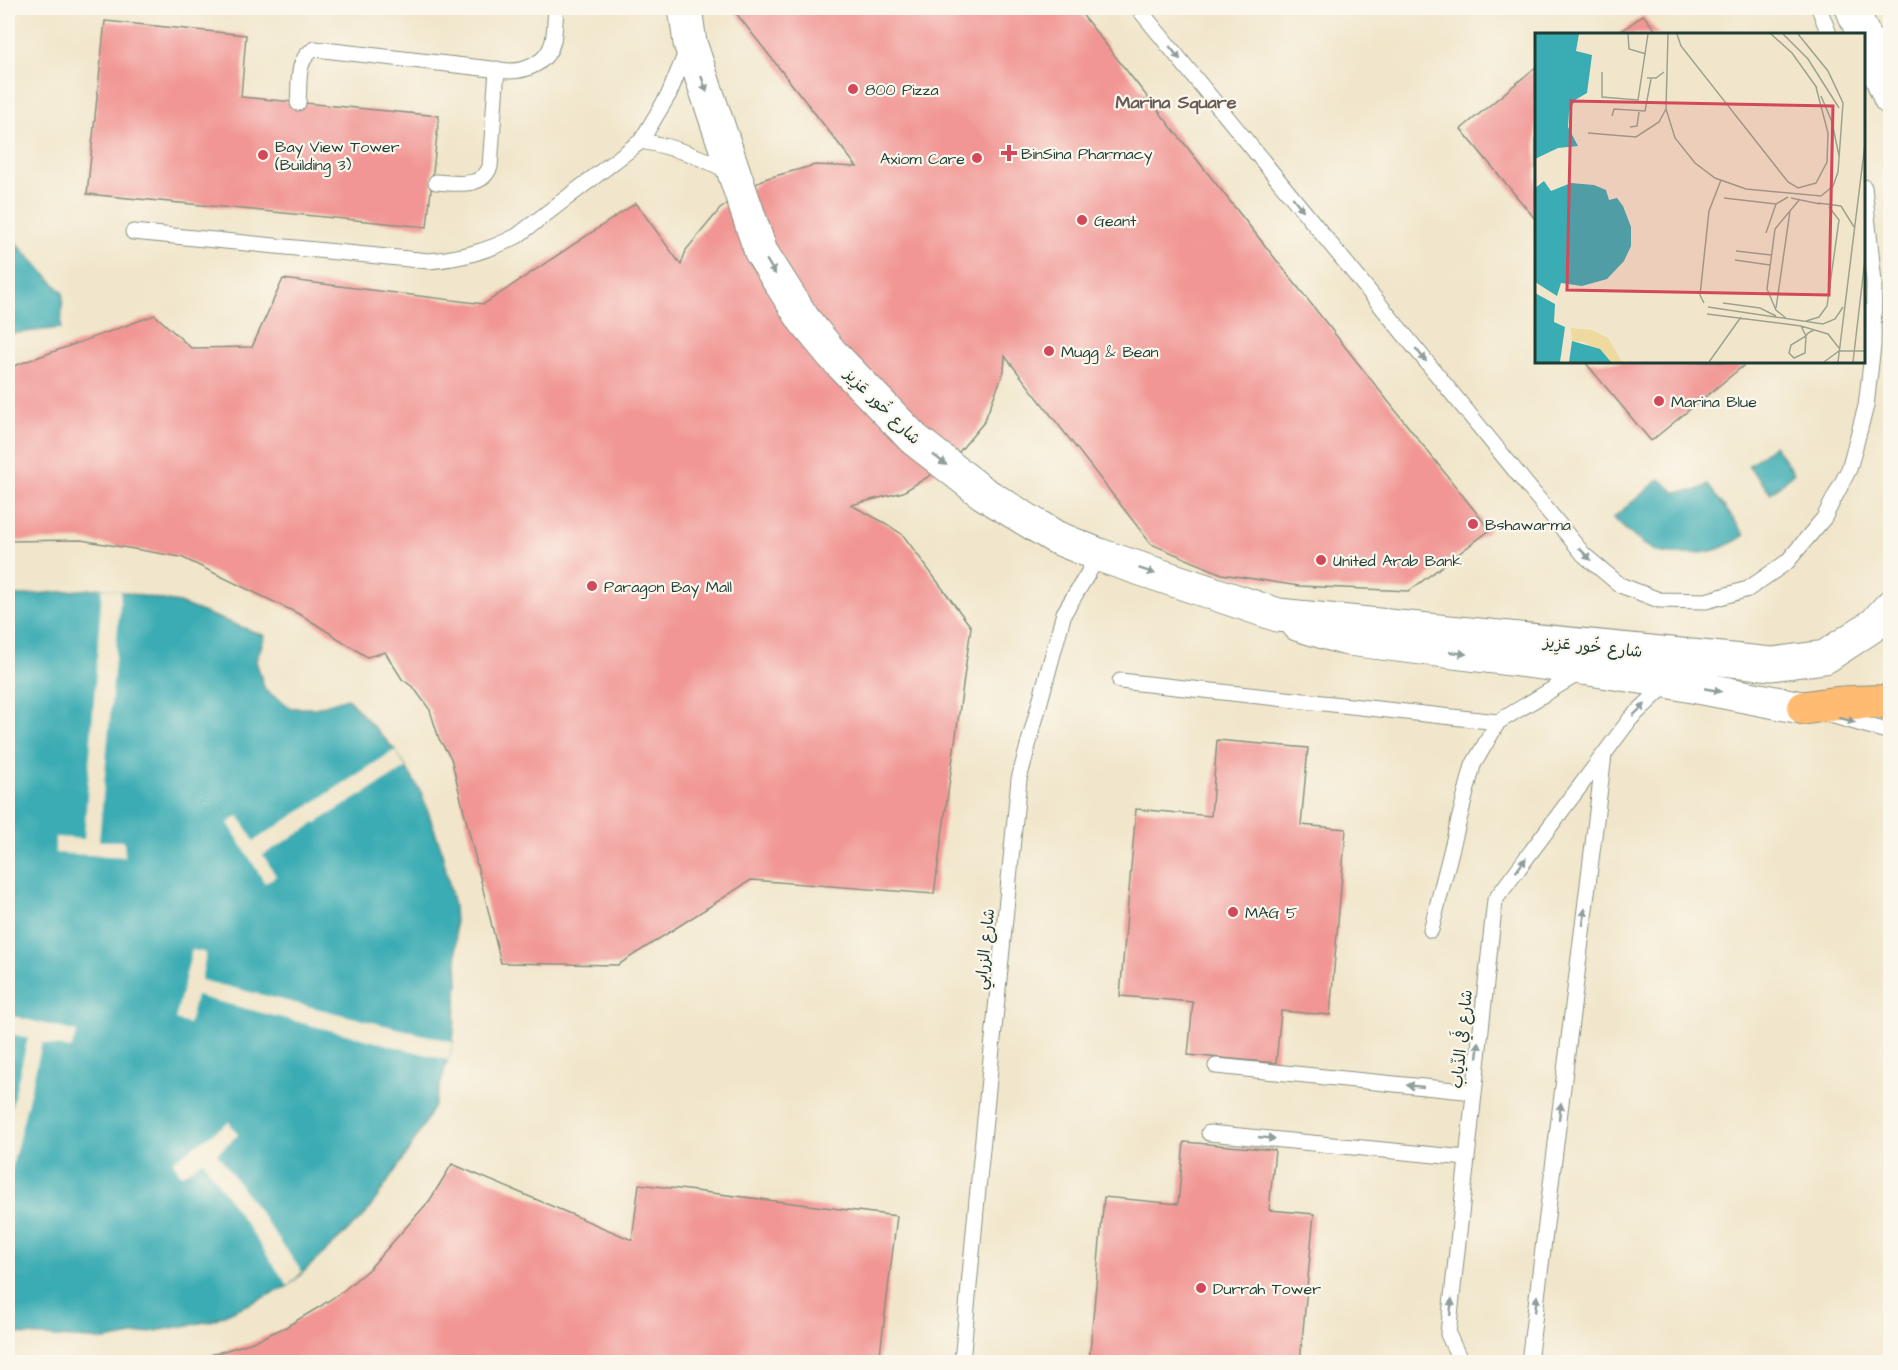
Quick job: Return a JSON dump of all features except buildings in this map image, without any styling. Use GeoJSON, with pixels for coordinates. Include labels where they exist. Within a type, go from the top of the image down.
{"type":"FeatureCollection","features":[{"type":"Feature","properties":{"kind":"main road"},"geometry":{"type":"LineString","coordinates":[[1804,708],[1835,703],[1890,702]]}},
{"type":"Feature","properties":{"kind":"street","name":"شارع خُور عَزِيز"},"geometry":{"type":"LineString","coordinates":[[685,8],[690,43],[762,252],[804,320],[832,354],[914,439],[983,492],[1055,537],[1099,555],[1278,615],[1300,626],[1345,639],[1586,669],[1669,682],[1804,708]]}},
{"type":"Feature","properties":{"kind":"street"},"geometry":{"type":"LineString","coordinates":[[1851,8],[1862,33]]}},
{"type":"Feature","properties":{"kind":"street"},"geometry":{"type":"LineString","coordinates":[[1865,40],[1890,98]]}},
{"type":"Feature","properties":{"kind":"street","name":"شارع خُور عَزِيز"},"geometry":{"type":"LineString","coordinates":[[1278,615],[1772,664],[1825,657],[1875,624],[1890,607]]}},
{"type":"Feature","properties":{"kind":"lane"},"geometry":{"type":"LineString","coordinates":[[298,103],[302,59],[308,52],[315,49],[520,71],[541,61],[548,52],[553,41],[556,8]]}},
{"type":"Feature","properties":{"kind":"lane"},"geometry":{"type":"LineString","coordinates":[[1138,8],[1584,555],[1620,585],[1659,600],[1706,601],[1748,589],[1787,562],[1824,518],[1849,470],[1866,406],[1873,346],[1874,282],[1865,204]]}},
{"type":"Feature","properties":{"kind":"lane"},"geometry":{"type":"LineString","coordinates":[[1820,8],[1829,33]]}},
{"type":"Feature","properties":{"kind":"lane"},"geometry":{"type":"LineString","coordinates":[[134,232],[429,261],[475,254],[517,236],[641,141],[669,94],[690,43]]}},
{"type":"Feature","properties":{"kind":"lane"},"geometry":{"type":"LineString","coordinates":[[436,182],[475,182],[482,180],[487,174],[490,167],[497,69]]}},
{"type":"Feature","properties":{"kind":"lane"},"geometry":{"type":"LineString","coordinates":[[641,141],[690,153],[735,175]]}},
{"type":"Feature","properties":{"kind":"lane","name":"شارع الزرابي"},"geometry":{"type":"LineString","coordinates":[[962,1362],[1019,779],[1064,613],[1099,555]]}},
{"type":"Feature","properties":{"kind":"lane"},"geometry":{"type":"LineString","coordinates":[[1431,930],[1473,765],[1498,722],[1586,669]]}},
{"type":"Feature","properties":{"kind":"lane"},"geometry":{"type":"LineString","coordinates":[[1120,681],[1498,722]]}},
{"type":"Feature","properties":{"kind":"lane","name":"شارع فَي الذّياب"},"geometry":{"type":"LineString","coordinates":[[1461,1362],[1448,1334],[1495,900],[1631,718],[1669,682]]}},
{"type":"Feature","properties":{"kind":"lane"},"geometry":{"type":"LineString","coordinates":[[1804,708],[1890,732]]}},
{"type":"Feature","properties":{"kind":"lane"},"geometry":{"type":"LineString","coordinates":[[1529,1362],[1604,753]]}},
{"type":"Feature","properties":{"kind":"lane"},"geometry":{"type":"LineString","coordinates":[[1216,1066],[1474,1092]]}},
{"type":"Feature","properties":{"kind":"lane"},"geometry":{"type":"LineString","coordinates":[[1209,1133],[1466,1158]]}},
{"type":"Feature","properties":{"kind":"water"},"geometry":{"type":"Polygon","coordinates":[[[8,227],[17,244],[63,293],[61,328],[8,334],[8,227]]]}},
{"type":"Feature","properties":{"kind":"water"},"geometry":{"type":"Polygon","coordinates":[[[1774,445],[1794,473],[1771,493],[1748,466],[1774,445]]]}},
{"type":"Feature","properties":{"kind":"water"},"geometry":{"type":"Polygon","coordinates":[[[1660,479],[1675,492],[1696,491],[1708,485],[1745,535],[1721,548],[1696,554],[1663,553],[1647,546],[1613,518],[1660,479]]]}},
{"type":"Feature","properties":{"kind":"water"},"geometry":{"type":"Polygon","coordinates":[[[102,588],[179,603],[265,636],[256,661],[265,690],[291,708],[316,708],[347,698],[395,750],[421,792],[441,848],[454,906],[458,982],[453,1042],[434,1106],[409,1150],[366,1214],[288,1286],[211,1321],[105,1340],[25,1335],[8,1331],[8,598],[102,588]]]}},
{"type":"Feature","properties":{"kind":"pier"},"geometry":{"type":"Polygon","coordinates":[[[102,588],[121,591],[99,841],[124,841],[125,857],[55,853],[55,837],[84,839],[102,588]]]}},
{"type":"Feature","properties":{"kind":"pier"},"geometry":{"type":"Polygon","coordinates":[[[395,750],[406,768],[263,855],[276,876],[265,883],[228,823],[239,816],[254,841],[395,750]]]}},
{"type":"Feature","properties":{"kind":"pier"},"geometry":{"type":"Polygon","coordinates":[[[192,950],[206,953],[201,980],[453,1042],[448,1060],[196,996],[189,1024],[175,1020],[192,950]]]}},
{"type":"Feature","properties":{"kind":"pier"},"geometry":{"type":"Polygon","coordinates":[[[8,1015],[77,1032],[71,1049],[42,1043],[8,1183],[8,1122],[28,1038],[8,1033],[8,1015]]]}},
{"type":"Feature","properties":{"kind":"pier"},"geometry":{"type":"Polygon","coordinates":[[[229,1122],[238,1135],[217,1153],[302,1272],[288,1286],[203,1161],[181,1175],[173,1161],[229,1122]]]}},
{"type":"Feature","properties":{"kind":"place","name":"800 Pizza"},"geometry":{"type":"Point","coordinates":[853,89]}},
{"type":"Feature","properties":{"kind":"place","name":"BinSina Pharmacy"},"geometry":{"type":"Point","coordinates":[1009,153]}},
{"type":"Feature","properties":{"kind":"place","name":"Bay View Tower (Building 3)"},"geometry":{"type":"Point","coordinates":[263,155]}},
{"type":"Feature","properties":{"kind":"place","name":"Axiom Care"},"geometry":{"type":"Point","coordinates":[977,158]}},
{"type":"Feature","properties":{"kind":"place","name":"Geant"},"geometry":{"type":"Point","coordinates":[1082,220]}},
{"type":"Feature","properties":{"kind":"place","name":"Mugg & Bean"},"geometry":{"type":"Point","coordinates":[1049,351]}},
{"type":"Feature","properties":{"kind":"place","name":"Marina Blue"},"geometry":{"type":"Point","coordinates":[1659,401]}},
{"type":"Feature","properties":{"kind":"place","name":"Bshawarma"},"geometry":{"type":"Point","coordinates":[1473,524]}},
{"type":"Feature","properties":{"kind":"place","name":"United Arab Bank"},"geometry":{"type":"Point","coordinates":[1321,560]}},
{"type":"Feature","properties":{"kind":"place","name":"Paragon Bay Mall"},"geometry":{"type":"Point","coordinates":[592,586]}},
{"type":"Feature","properties":{"kind":"place","name":"MAG 5"},"geometry":{"type":"Point","coordinates":[1233,912]}},
{"type":"Feature","properties":{"kind":"place","name":"Durrah Tower"},"geometry":{"type":"Point","coordinates":[1201,1288]}},
{"type":"Feature","properties":{"kind":"district","name":"Marina Square"},"geometry":{"type":"Point","coordinates":[1176,102]}}]}
